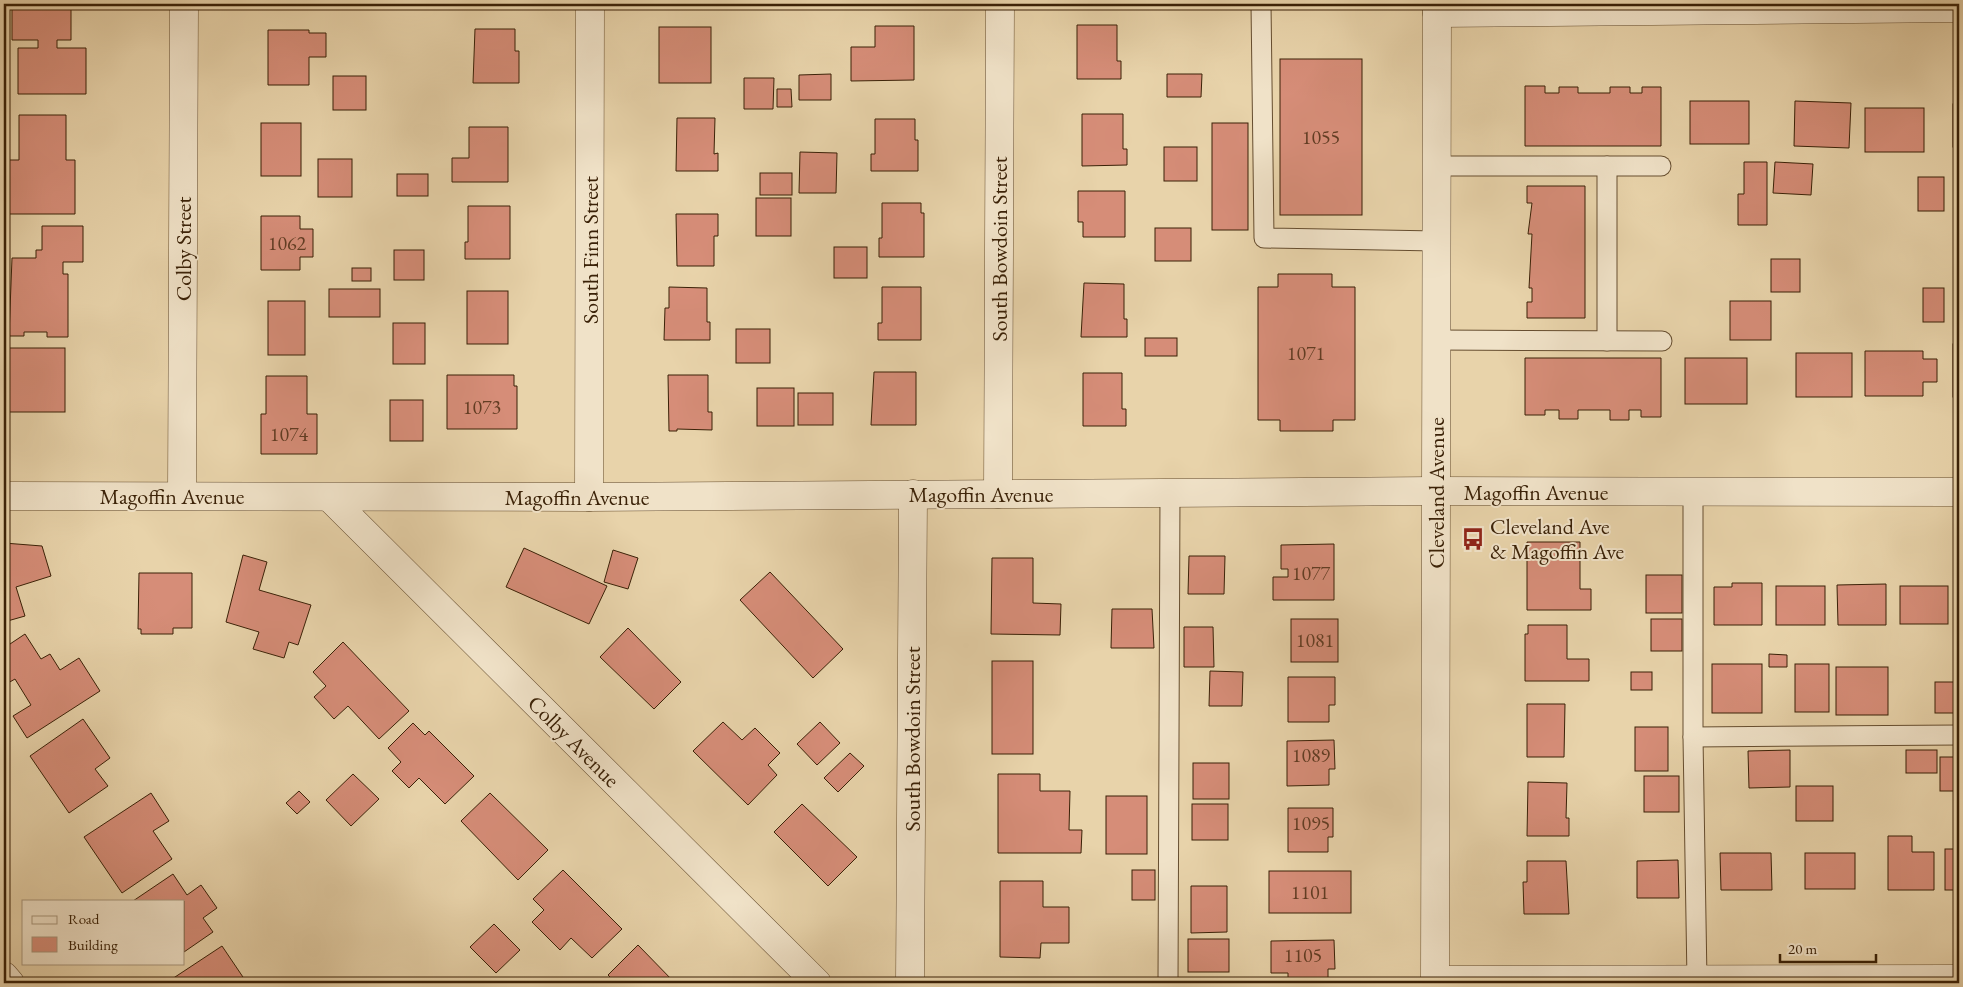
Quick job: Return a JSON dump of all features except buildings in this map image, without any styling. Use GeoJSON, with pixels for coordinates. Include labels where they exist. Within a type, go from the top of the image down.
{"type":"FeatureCollection","features":[{"type":"Feature","properties":{"kind":"street","name":"Colby Street"},"geometry":{"type":"LineString","coordinates":[[182,495],[184,4]]}},
{"type":"Feature","properties":{"kind":"street","name":"South Finn Street"},"geometry":{"type":"LineString","coordinates":[[589,497],[590,4]]}},
{"type":"Feature","properties":{"kind":"street","name":"South Bowdoin Street"},"geometry":{"type":"LineString","coordinates":[[998,494],[1000,4]]}},
{"type":"Feature","properties":{"kind":"street"},"geometry":{"type":"LineString","coordinates":[[1437,8],[1942,7]]}},
{"type":"Feature","properties":{"kind":"street","name":"Cleveland Avenue"},"geometry":{"type":"LineString","coordinates":[[1435,982],[1437,8]]}},
{"type":"Feature","properties":{"kind":"street","name":"Magoffin Avenue"},"geometry":{"type":"LineString","coordinates":[[4,496],[182,495],[330,498],[1436,491],[1959,492]]}},
{"type":"Feature","properties":{"kind":"street","name":"South Bowdoin Street"},"geometry":{"type":"LineString","coordinates":[[910,983],[913,494]]}},
{"type":"Feature","properties":{"kind":"street","name":"Colby Avenue"},"geometry":{"type":"LineString","coordinates":[[330,498],[818,983]]}},
{"type":"Feature","properties":{"kind":"street"},"geometry":{"type":"LineString","coordinates":[[4,976],[10,983]]}},
{"type":"Feature","properties":{"kind":"street"},"geometry":{"type":"LineString","coordinates":[[1435,982],[1959,979]]}},
{"type":"Feature","properties":{"kind":"lane"},"geometry":{"type":"LineString","coordinates":[[1261,4],[1264,238],[1437,241]]}},
{"type":"Feature","properties":{"kind":"lane"},"geometry":{"type":"LineString","coordinates":[[1437,166],[1661,166]]}},
{"type":"Feature","properties":{"kind":"lane"},"geometry":{"type":"LineString","coordinates":[[1607,166],[1607,341]]}},
{"type":"Feature","properties":{"kind":"lane"},"geometry":{"type":"LineString","coordinates":[[1436,340],[1662,341]]}},
{"type":"Feature","properties":{"kind":"lane"},"geometry":{"type":"LineString","coordinates":[[1693,492],[1693,737],[1697,980]]}},
{"type":"Feature","properties":{"kind":"lane"},"geometry":{"type":"LineString","coordinates":[[1168,983],[1170,493]]}},
{"type":"Feature","properties":{"kind":"lane"},"geometry":{"type":"LineString","coordinates":[[1693,737],[1959,735]]}},
{"type":"Feature","properties":{"kind":"place","name":"Cleveland Ave & Magoffin Ave"},"geometry":{"type":"Point","coordinates":[1473,539]}}]}
